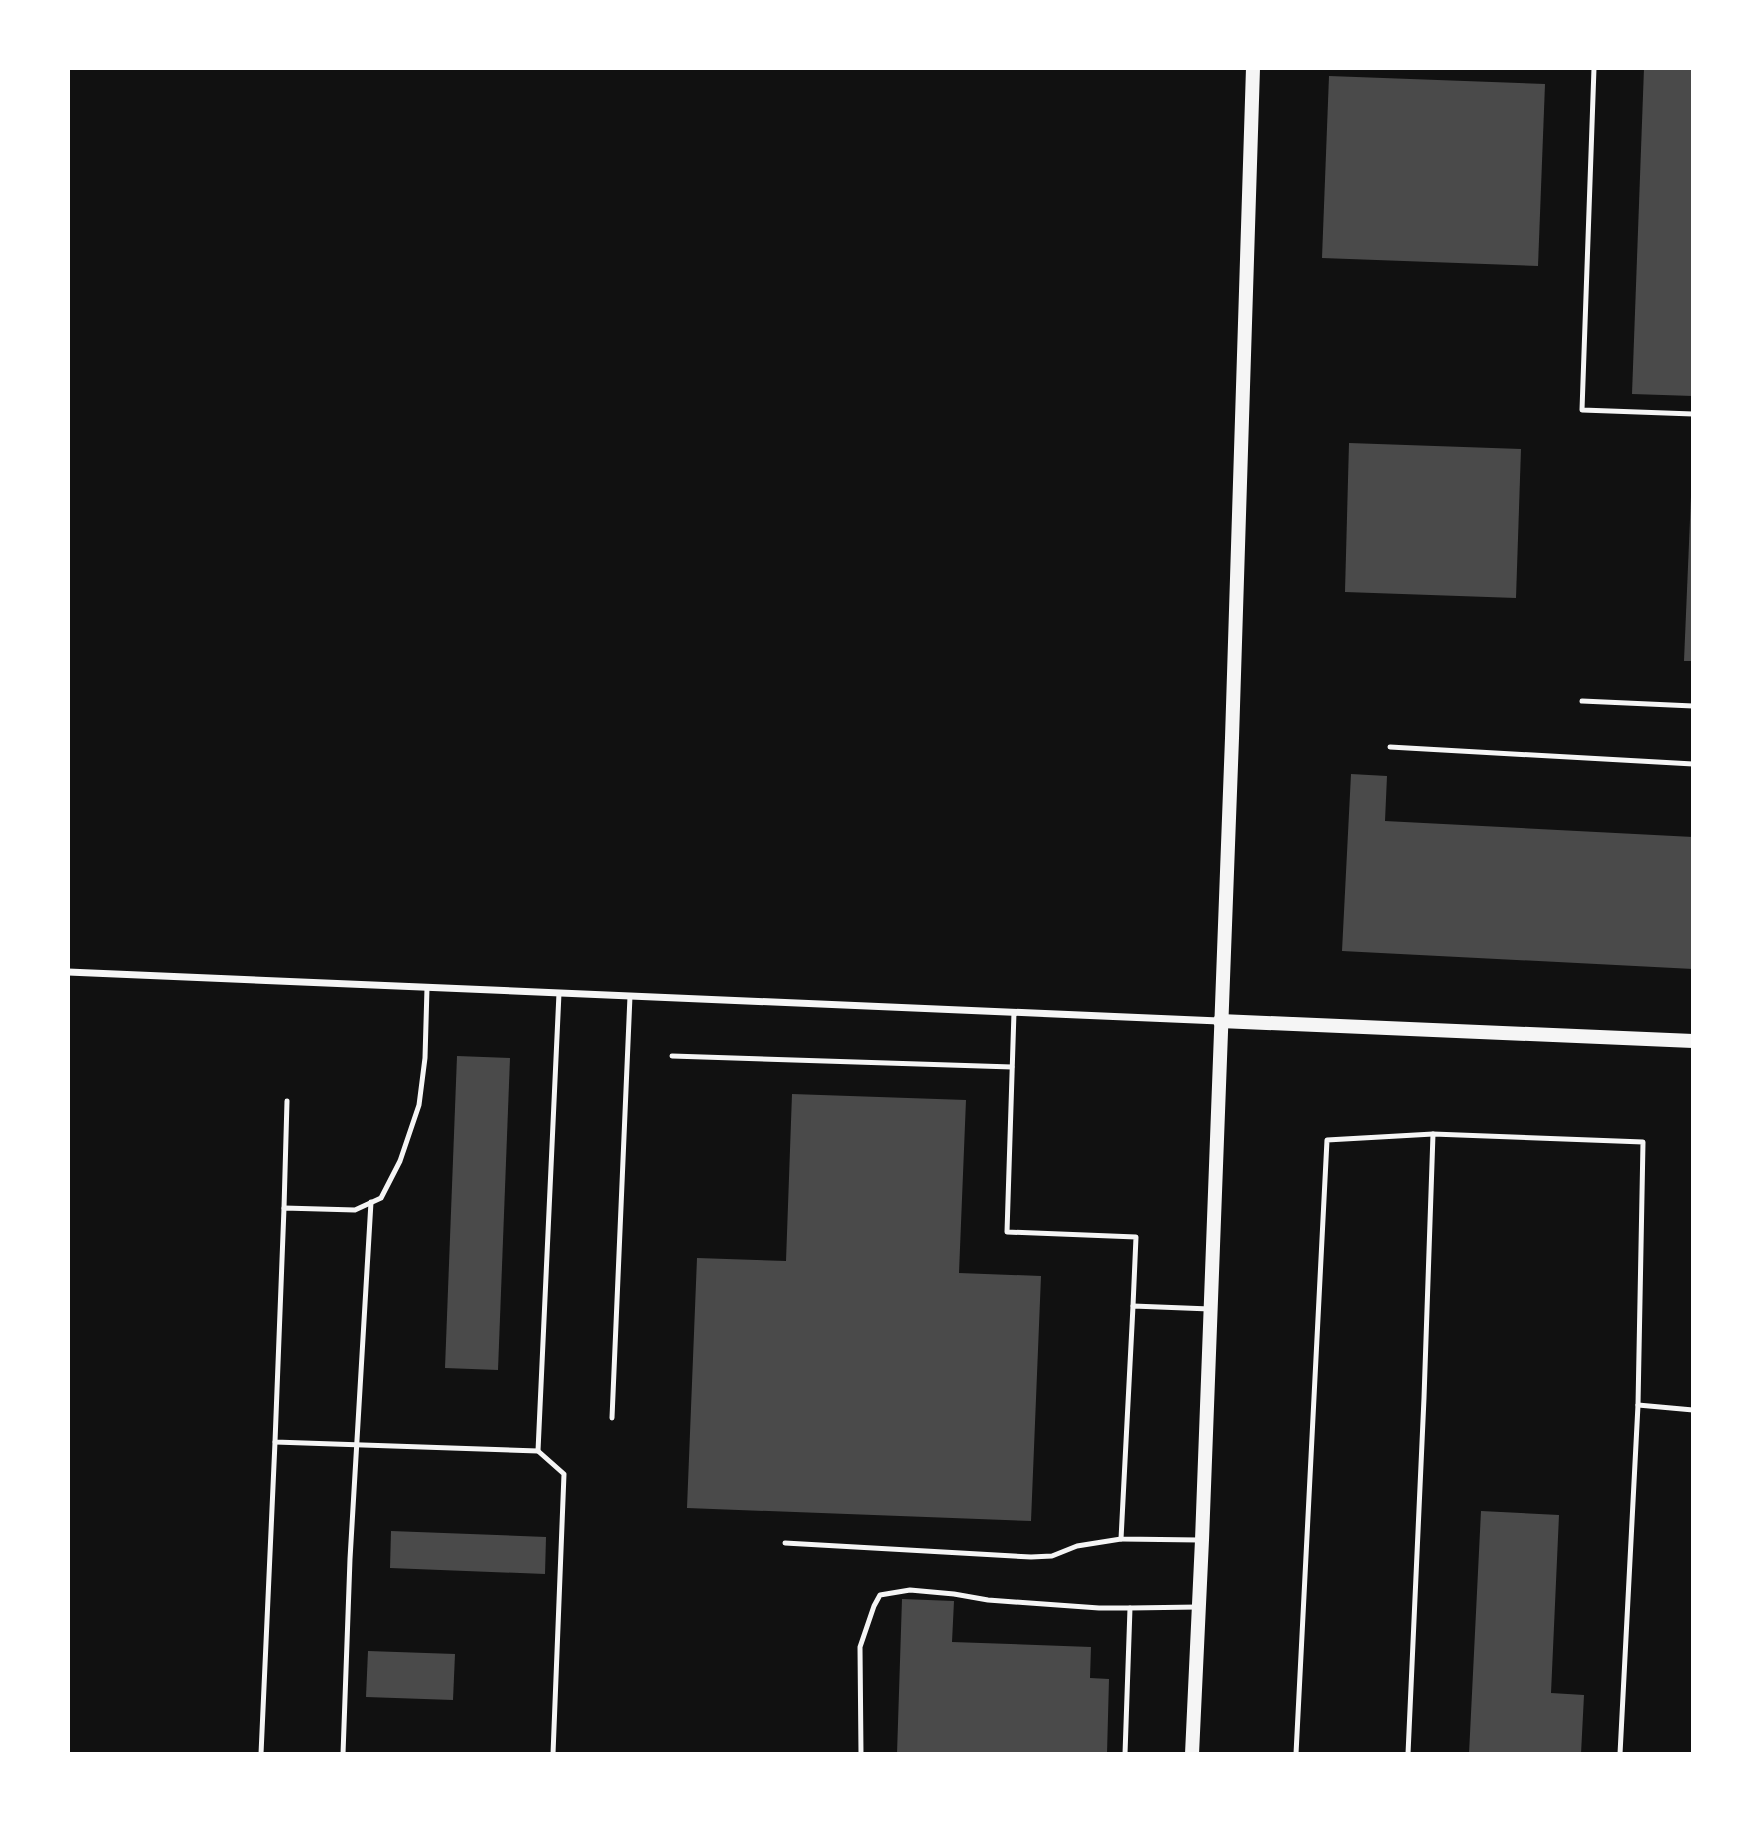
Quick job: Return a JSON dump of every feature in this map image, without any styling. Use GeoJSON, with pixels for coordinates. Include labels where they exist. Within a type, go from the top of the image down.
{"type":"FeatureCollection","features":[{"type":"Feature","properties":{"kind":"main road"},"geometry":{"type":"LineString","coordinates":[[1192,1754],[1232,738],[1254,68]]}},
{"type":"Feature","properties":{"kind":"main road"},"geometry":{"type":"LineString","coordinates":[[1220,1021],[1693,1041]]}},
{"type":"Feature","properties":{"kind":"street"},"geometry":{"type":"LineString","coordinates":[[68,972],[1220,1021]]}},
{"type":"Feature","properties":{"kind":"lane"},"geometry":{"type":"LineString","coordinates":[[1594,68],[1582,410],[1693,414]]}},
{"type":"Feature","properties":{"kind":"lane"},"geometry":{"type":"LineString","coordinates":[[1582,701],[1693,706]]}},
{"type":"Feature","properties":{"kind":"lane"},"geometry":{"type":"LineString","coordinates":[[1390,747],[1693,764]]}},
{"type":"Feature","properties":{"kind":"lane"},"geometry":{"type":"LineString","coordinates":[[284,1208],[355,1210],[381,1198],[400,1161],[419,1105],[425,1058],[427,988]]}},
{"type":"Feature","properties":{"kind":"lane"},"geometry":{"type":"LineString","coordinates":[[538,1451],[559,993]]}},
{"type":"Feature","properties":{"kind":"lane"},"geometry":{"type":"LineString","coordinates":[[612,1418],[630,996]]}},
{"type":"Feature","properties":{"kind":"lane"},"geometry":{"type":"LineString","coordinates":[[1014,1012],[1007,1232],[1136,1237],[1121,1539]]}},
{"type":"Feature","properties":{"kind":"lane"},"geometry":{"type":"LineString","coordinates":[[672,1056],[1012,1068]]}},
{"type":"Feature","properties":{"kind":"lane"},"geometry":{"type":"LineString","coordinates":[[261,1754],[288,1101]]}},
{"type":"Feature","properties":{"kind":"lane"},"geometry":{"type":"LineString","coordinates":[[1408,1754],[1433,1134]]}},
{"type":"Feature","properties":{"kind":"lane"},"geometry":{"type":"LineString","coordinates":[[1296,1754],[1327,1140],[1433,1134],[1643,1142],[1638,1405],[1620,1754]]}},
{"type":"Feature","properties":{"kind":"lane"},"geometry":{"type":"LineString","coordinates":[[343,1754],[350,1559],[370,1202]]}},
{"type":"Feature","properties":{"kind":"lane"},"geometry":{"type":"LineString","coordinates":[[1133,1306],[1210,1308]]}},
{"type":"Feature","properties":{"kind":"lane"},"geometry":{"type":"LineString","coordinates":[[1638,1405],[1693,1410]]}},
{"type":"Feature","properties":{"kind":"lane"},"geometry":{"type":"LineString","coordinates":[[275,1441],[538,1451],[564,1474],[553,1754]]}},
{"type":"Feature","properties":{"kind":"lane"},"geometry":{"type":"LineString","coordinates":[[785,1543],[1031,1557],[1052,1556],[1077,1546],[1121,1539],[1202,1540]]}},
{"type":"Feature","properties":{"kind":"lane"},"geometry":{"type":"LineString","coordinates":[[861,1754],[860,1647],[880,1595],[910,1590],[988,1600],[1100,1608],[1198,1607]]}},
{"type":"Feature","properties":{"kind":"lane"},"geometry":{"type":"LineString","coordinates":[[1125,1754],[1130,1608]]}},
{"type":"Feature","properties":{"kind":"building"},"geometry":{"type":"Polygon","coordinates":[[[1644,68],[1693,68],[1693,396],[1632,394],[1644,68]]]}},
{"type":"Feature","properties":{"kind":"building"},"geometry":{"type":"Polygon","coordinates":[[[1329,76],[1545,84],[1538,266],[1322,258],[1329,76]]]}},
{"type":"Feature","properties":{"kind":"building"},"geometry":{"type":"Polygon","coordinates":[[[1349,443],[1521,449],[1516,598],[1345,592],[1349,443]]]}},
{"type":"Feature","properties":{"kind":"building"},"geometry":{"type":"Polygon","coordinates":[[[1691,496],[1693,661],[1684,661],[1691,496]]]}},
{"type":"Feature","properties":{"kind":"building"},"geometry":{"type":"Polygon","coordinates":[[[1351,774],[1387,776],[1385,821],[1693,837],[1693,969],[1342,951],[1351,774]]]}},
{"type":"Feature","properties":{"kind":"building"},"geometry":{"type":"Polygon","coordinates":[[[457,1056],[510,1058],[498,1370],[445,1368],[457,1056]]]}},
{"type":"Feature","properties":{"kind":"building"},"geometry":{"type":"Polygon","coordinates":[[[792,1094],[966,1100],[959,1273],[1041,1276],[1031,1521],[687,1508],[697,1258],[786,1261],[792,1094]]]}},
{"type":"Feature","properties":{"kind":"building"},"geometry":{"type":"Polygon","coordinates":[[[1481,1511],[1559,1515],[1551,1693],[1584,1695],[1581,1754],[1469,1754],[1481,1511]]]}},
{"type":"Feature","properties":{"kind":"building"},"geometry":{"type":"Polygon","coordinates":[[[391,1531],[546,1537],[545,1574],[390,1568],[391,1531]]]}},
{"type":"Feature","properties":{"kind":"building"},"geometry":{"type":"Polygon","coordinates":[[[902,1599],[954,1601],[952,1642],[1091,1647],[1090,1678],[1109,1679],[1107,1754],[897,1754],[902,1599]]]}},
{"type":"Feature","properties":{"kind":"building"},"geometry":{"type":"Polygon","coordinates":[[[368,1651],[455,1654],[453,1700],[366,1697],[368,1651]]]}}]}
